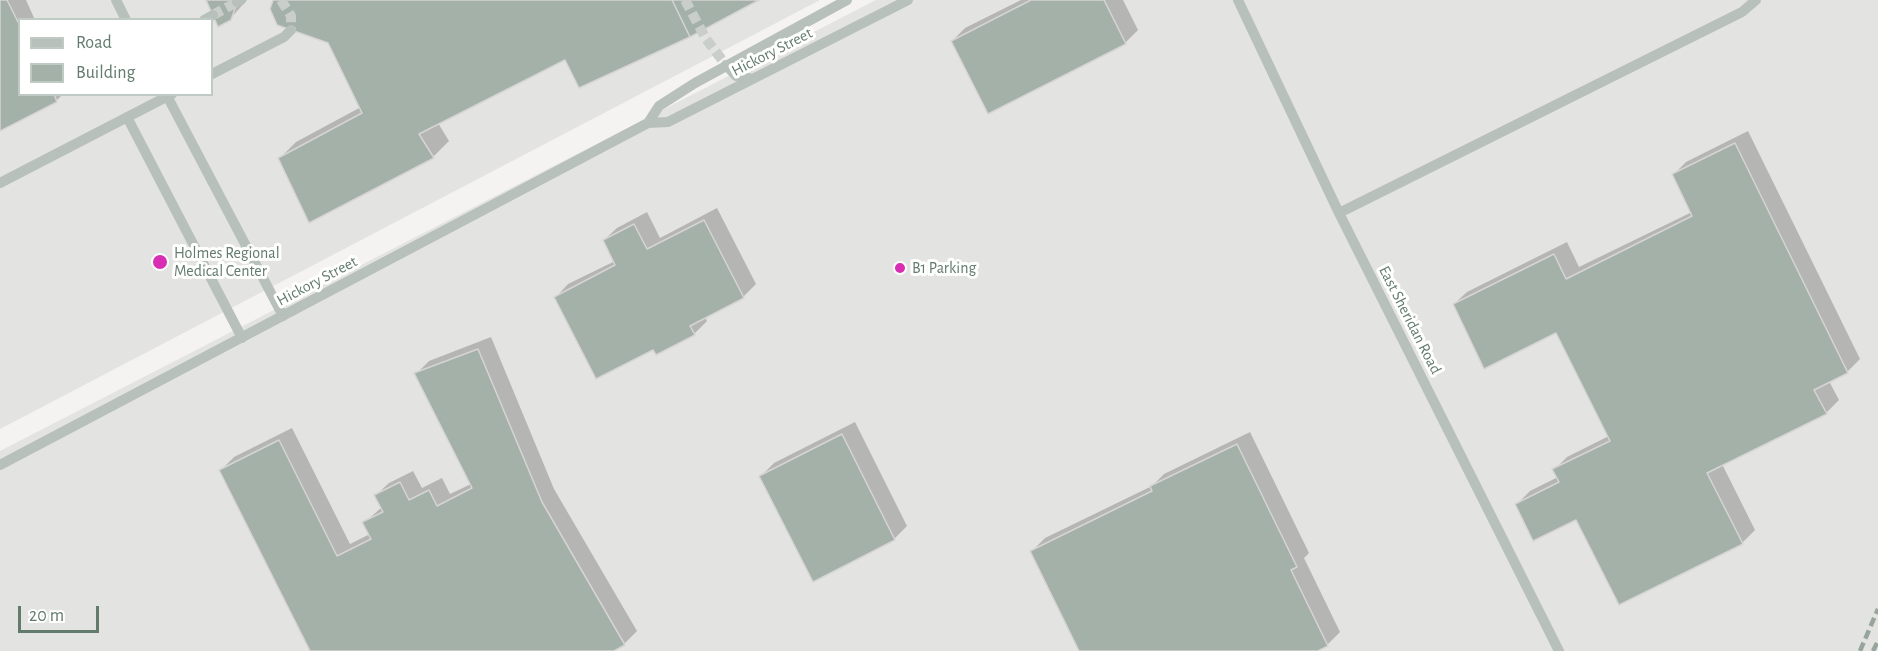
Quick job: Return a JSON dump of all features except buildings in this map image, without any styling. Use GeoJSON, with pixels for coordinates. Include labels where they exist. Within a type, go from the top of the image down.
{"type":"FeatureCollection","features":[{"type":"Feature","properties":{"kind":"street"},"geometry":{"type":"LineString","coordinates":[[116,0],[125,18]]}},
{"type":"Feature","properties":{"kind":"street","name":"Hickory Street"},"geometry":{"type":"LineString","coordinates":[[648,123],[659,106],[726,65],[847,0]]}},
{"type":"Feature","properties":{"kind":"street","name":"Hickory Street"},"geometry":{"type":"LineString","coordinates":[[0,465],[648,123],[668,122],[893,3],[908,0]]}},
{"type":"Feature","properties":{"kind":"street","name":"East Sheridan Road"},"geometry":{"type":"LineString","coordinates":[[1238,0],[1339,213],[1559,651]]}},
{"type":"Feature","properties":{"kind":"street"},"geometry":{"type":"LineString","coordinates":[[1339,213],[1742,12],[1755,4],[1756,0]]}},
{"type":"Feature","properties":{"kind":"street"},"geometry":{"type":"LineString","coordinates":[[213,73],[284,37],[291,30]]}},
{"type":"Feature","properties":{"kind":"street"},"geometry":{"type":"LineString","coordinates":[[726,65],[736,76],[753,79]]}},
{"type":"Feature","properties":{"kind":"street"},"geometry":{"type":"LineString","coordinates":[[0,183],[166,96]]}},
{"type":"Feature","properties":{"kind":"street"},"geometry":{"type":"LineString","coordinates":[[169,96],[283,316]]}},
{"type":"Feature","properties":{"kind":"street"},"geometry":{"type":"LineString","coordinates":[[127,117],[242,338]]}},
{"type":"Feature","properties":{"kind":"shaded area","name":"Holmes Regional Medical Center"},"geometry":{"type":"Polygon","coordinates":[[[0,0],[820,0],[0,429],[0,0]]]}},
{"type":"Feature","properties":{"kind":"shaded area"},"geometry":{"type":"Polygon","coordinates":[[[876,0],[1878,0],[1878,651],[0,651],[0,451],[876,0]]]}},
{"type":"Feature","properties":{"kind":"tunnel"},"geometry":{"type":"LineString","coordinates":[[281,0],[291,16],[291,30]]}},
{"type":"Feature","properties":{"kind":"tunnel"},"geometry":{"type":"LineString","coordinates":[[685,0],[706,39],[726,65]]}},
{"type":"Feature","properties":{"kind":"tunnel"},"geometry":{"type":"LineString","coordinates":[[213,15],[237,2]]}},
{"type":"Feature","properties":{"kind":"railway"},"geometry":{"type":"LineString","coordinates":[[1860,651],[1878,609]]}},
{"type":"Feature","properties":{"kind":"railway"},"geometry":{"type":"LineString","coordinates":[[1873,651],[1878,641]]}},
{"type":"Feature","properties":{"kind":"place","name":"Holmes Regional Medical Center"},"geometry":{"type":"Point","coordinates":[160,262]}},
{"type":"Feature","properties":{"kind":"place","name":"B1 Parking"},"geometry":{"type":"Point","coordinates":[900,268]}}]}
